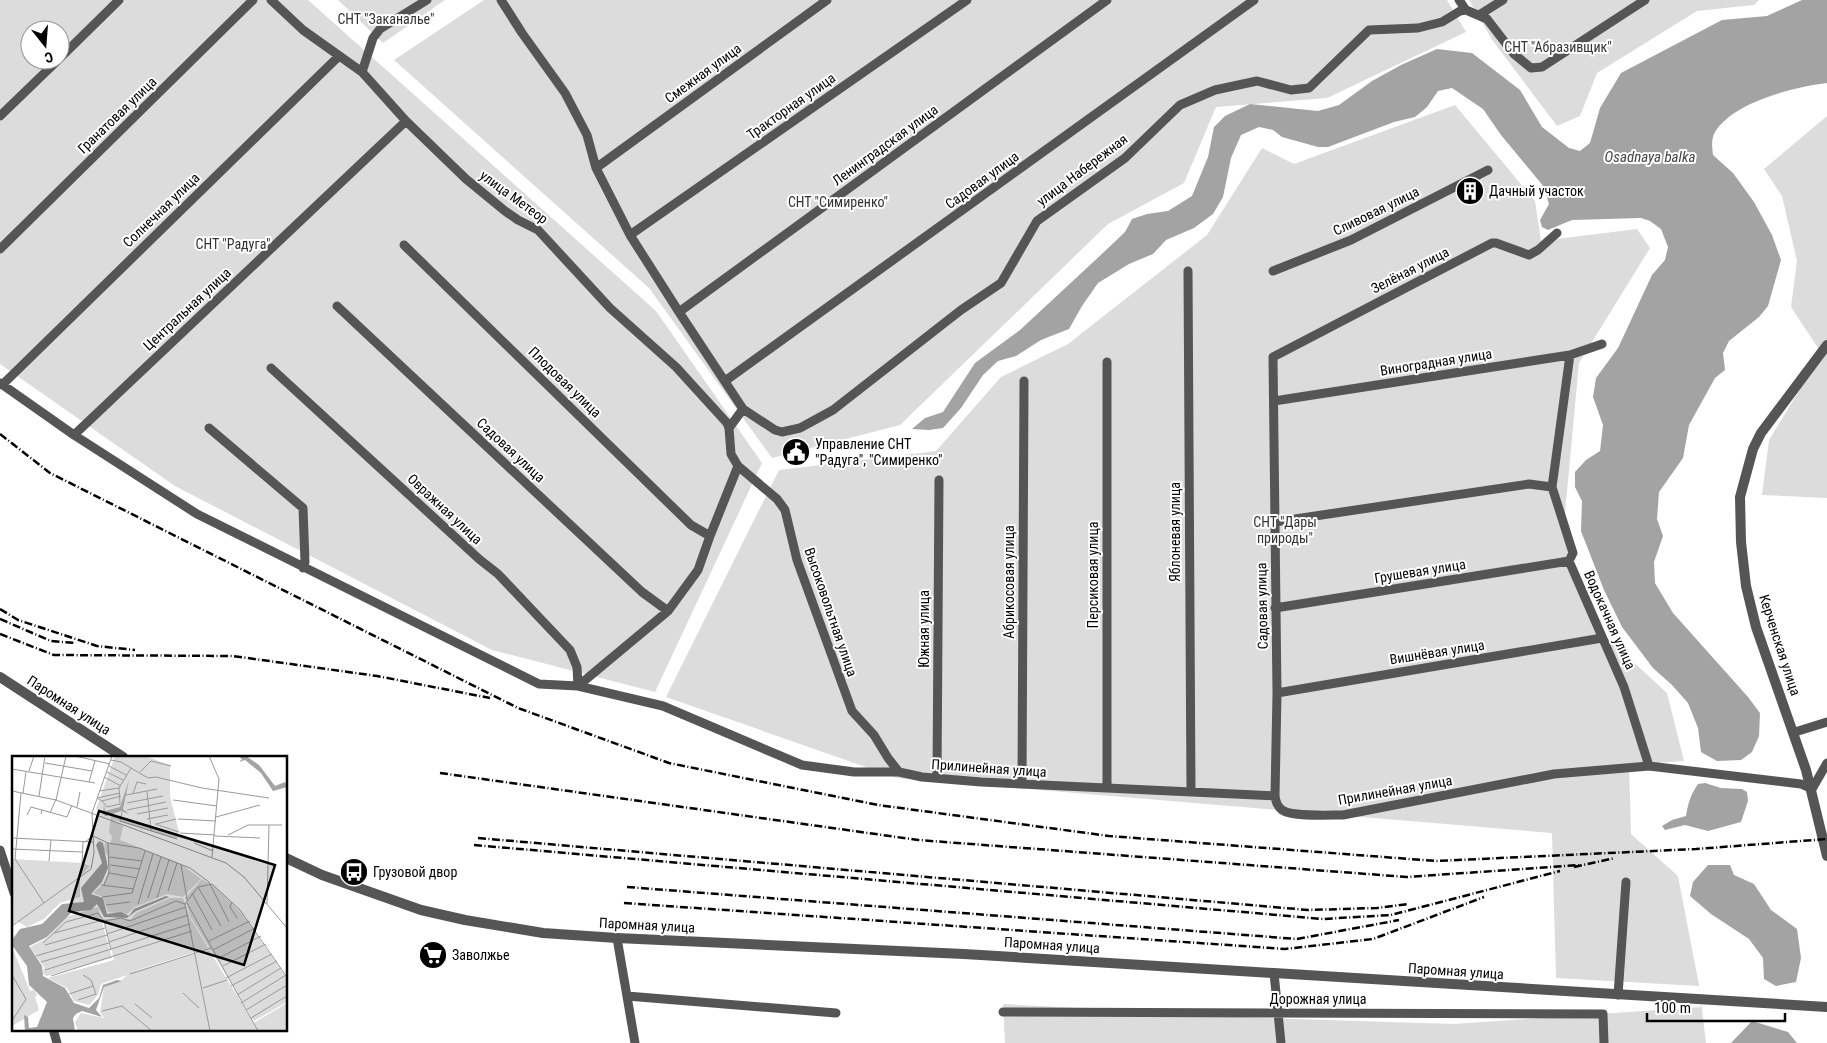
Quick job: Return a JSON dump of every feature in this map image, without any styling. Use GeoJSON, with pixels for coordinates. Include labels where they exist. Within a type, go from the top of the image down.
{"type":"FeatureCollection","features":[{"type":"Feature","properties":{"kind":"street"},"geometry":{"type":"LineString","coordinates":[[70,48],[119,0]]}},
{"type":"Feature","properties":{"kind":"street","name":"Гранатовая улица"},"geometry":{"type":"LineString","coordinates":[[0,249],[253,0]]}},
{"type":"Feature","properties":{"kind":"street","name":"улица Метеор"},"geometry":{"type":"LineString","coordinates":[[271,0],[303,30],[362,72],[406,121],[466,179],[504,211],[538,230],[610,308],[676,367],[727,423],[729,428]]}},
{"type":"Feature","properties":{"kind":"street"},"geometry":{"type":"LineString","coordinates":[[362,72],[373,38],[380,29],[427,0]]}},
{"type":"Feature","properties":{"kind":"street"},"geometry":{"type":"LineString","coordinates":[[501,0],[564,93],[587,135],[596,168],[630,235],[743,409],[729,428],[731,454],[738,466],[698,570],[668,611],[578,686]]}},
{"type":"Feature","properties":{"kind":"street","name":"Смежная улица"},"geometry":{"type":"LineString","coordinates":[[596,168],[827,0]]}},
{"type":"Feature","properties":{"kind":"street","name":"Тракторная улица"},"geometry":{"type":"LineString","coordinates":[[630,235],[967,0]]}},
{"type":"Feature","properties":{"kind":"street","name":"Ленинградская улица"},"geometry":{"type":"LineString","coordinates":[[679,312],[1107,0]]}},
{"type":"Feature","properties":{"kind":"street","name":"Садовая улица"},"geometry":{"type":"LineString","coordinates":[[725,381],[1254,0]]}},
{"type":"Feature","properties":{"kind":"street"},"geometry":{"type":"LineString","coordinates":[[1460,0],[1466,10],[1487,19],[1514,54],[1532,68],[1542,67],[1645,0]]}},
{"type":"Feature","properties":{"kind":"street"},"geometry":{"type":"LineString","coordinates":[[1479,15],[1503,0]]}},
{"type":"Feature","properties":{"kind":"street","name":"улица Набережная"},"geometry":{"type":"LineString","coordinates":[[743,409],[755,415],[775,430],[782,432],[800,428],[833,410],[961,310],[1001,283],[1038,221],[1125,158],[1180,105],[1214,90],[1257,81],[1292,90],[1309,88],[1370,30],[1418,28],[1442,22],[1460,11],[1466,10]]}},
{"type":"Feature","properties":{"kind":"street","name":"Солнечная улица"},"geometry":{"type":"LineString","coordinates":[[1,384],[339,56]]}},
{"type":"Feature","properties":{"kind":"street"},"geometry":{"type":"LineString","coordinates":[[0,116],[48,70]]}},
{"type":"Feature","properties":{"kind":"street","name":"Центральная улица"},"geometry":{"type":"LineString","coordinates":[[74,435],[406,121]]}},
{"type":"Feature","properties":{"kind":"street","name":"Сливовая улица"},"geometry":{"type":"LineString","coordinates":[[1274,271],[1351,240],[1488,170]]}},
{"type":"Feature","properties":{"kind":"street","name":"Зелёная улица"},"geometry":{"type":"LineString","coordinates":[[1274,357],[1492,243],[1529,255],[1538,250],[1557,233]]}},
{"type":"Feature","properties":{"kind":"street","name":"Плодовая улица"},"geometry":{"type":"LineString","coordinates":[[404,245],[691,525],[710,536]]}},
{"type":"Feature","properties":{"kind":"street","name":"Яблоневая улица"},"geometry":{"type":"LineString","coordinates":[[1188,271],[1191,792]]}},
{"type":"Feature","properties":{"kind":"street","name":"Садовая улица"},"geometry":{"type":"LineString","coordinates":[[337,306],[642,592],[668,611]]}},
{"type":"Feature","properties":{"kind":"street","name":"Виноградная улица"},"geometry":{"type":"LineString","coordinates":[[1274,401],[1570,355],[1602,344]]}},
{"type":"Feature","properties":{"kind":"street","name":"Керченская улица"},"geometry":{"type":"LineString","coordinates":[[1827,345],[1761,433],[1752,449],[1740,497],[1746,586],[1756,627],[1812,788],[1827,856]]}},
{"type":"Feature","properties":{"kind":"street","name":"Водокачная улица"},"geometry":{"type":"LineString","coordinates":[[1570,355],[1552,487],[1573,553],[1569,561],[1624,687],[1649,766]]}},
{"type":"Feature","properties":{"kind":"street","name":"Садовая улица"},"geometry":{"type":"LineString","coordinates":[[1274,357],[1275,796]]}},
{"type":"Feature","properties":{"kind":"street","name":"Персиковая улица"},"geometry":{"type":"LineString","coordinates":[[1107,362],[1107,788]]}},
{"type":"Feature","properties":{"kind":"street","name":"Овражная улица"},"geometry":{"type":"LineString","coordinates":[[270,368],[479,559],[498,574],[570,650],[577,668],[578,686]]}},
{"type":"Feature","properties":{"kind":"street","name":"Абрикосовая улица"},"geometry":{"type":"LineString","coordinates":[[1022,784],[1024,381]]}},
{"type":"Feature","properties":{"kind":"street","name":"Прилинейная улица"},"geometry":{"type":"LineString","coordinates":[[1,384],[74,435],[197,514],[539,684],[578,686],[663,706],[802,765],[854,772],[899,772],[937,778],[1022,784],[1275,796],[1277,805],[1284,812],[1311,815],[1343,815],[1554,774],[1649,766],[1801,784],[1812,788]]}},
{"type":"Feature","properties":{"kind":"street"},"geometry":{"type":"LineString","coordinates":[[209,428],[302,508],[305,562],[303,568]]}},
{"type":"Feature","properties":{"kind":"street","name":"Высоковольтная улица"},"geometry":{"type":"LineString","coordinates":[[738,466],[777,498],[785,510],[797,560],[852,711],[874,735],[899,772]]}},
{"type":"Feature","properties":{"kind":"street","name":"Южная улица"},"geometry":{"type":"LineString","coordinates":[[937,778],[939,480]]}},
{"type":"Feature","properties":{"kind":"street"},"geometry":{"type":"LineString","coordinates":[[1274,522],[1528,484],[1552,487]]}},
{"type":"Feature","properties":{"kind":"street","name":"Грушевая улица"},"geometry":{"type":"LineString","coordinates":[[1275,608],[1569,561]]}},
{"type":"Feature","properties":{"kind":"street","name":"Вишнёвая улица"},"geometry":{"type":"LineString","coordinates":[[1276,692],[1602,638]]}},
{"type":"Feature","properties":{"kind":"street","name":"Паромная улица"},"geometry":{"type":"LineString","coordinates":[[0,676],[121,756]]}},
{"type":"Feature","properties":{"kind":"street"},"geometry":{"type":"LineString","coordinates":[[1794,732],[1827,722]]}},
{"type":"Feature","properties":{"kind":"street"},"geometry":{"type":"LineString","coordinates":[[1812,788],[1827,764]]}},
{"type":"Feature","properties":{"kind":"street"},"geometry":{"type":"LineString","coordinates":[[0,850],[12,887]]}},
{"type":"Feature","properties":{"kind":"street","name":"Паромная улица"},"geometry":{"type":"LineString","coordinates":[[288,859],[322,874],[430,912],[465,920],[543,932],[617,938],[964,954],[1827,1007]]}},
{"type":"Feature","properties":{"kind":"street"},"geometry":{"type":"LineString","coordinates":[[1618,995],[1626,882]]}},
{"type":"Feature","properties":{"kind":"street"},"geometry":{"type":"LineString","coordinates":[[617,938],[635,1043]]}},
{"type":"Feature","properties":{"kind":"street"},"geometry":{"type":"LineString","coordinates":[[1274,973],[1281,1043]]}},
{"type":"Feature","properties":{"kind":"street"},"geometry":{"type":"LineString","coordinates":[[627,996],[836,1013]]}},
{"type":"Feature","properties":{"kind":"street","name":"Дорожная улица"},"geometry":{"type":"LineString","coordinates":[[1003,1012],[1603,1014],[1604,1043]]}},
{"type":"Feature","properties":{"kind":"street"},"geometry":{"type":"LineString","coordinates":[[53,1030],[56,1043]]}},
{"type":"Feature","properties":{"kind":"green space","name":"СНТ \"Радуга\""},"geometry":{"type":"Polygon","coordinates":[[[0,0],[308,0],[656,311],[762,463],[655,692],[492,650],[175,486],[0,364],[0,0]]]}},
{"type":"Feature","properties":{"kind":"green space","name":"СНТ \"Заканалье\""},"geometry":{"type":"Polygon","coordinates":[[[338,0],[445,0],[383,43],[338,0]]]}},
{"type":"Feature","properties":{"kind":"green space","name":"СНТ \"Симиренко\""},"geometry":{"type":"Polygon","coordinates":[[[484,0],[1447,0],[1466,32],[1327,98],[1216,107],[1184,183],[1108,224],[900,425],[772,458],[649,288],[394,60],[484,0]]]}},
{"type":"Feature","properties":{"kind":"green space","name":"СНТ \"Абразивщик\""},"geometry":{"type":"Polygon","coordinates":[[[1469,0],[1759,0],[1754,5],[1697,11],[1597,73],[1580,116],[1557,126],[1493,41],[1469,0]]]}},
{"type":"Feature","properties":{"kind":"green space","name":"СНТ \"Дары природы\""},"geometry":{"type":"Polygon","coordinates":[[[1455,105],[1535,201],[1541,241],[1637,229],[1650,248],[1579,363],[1565,513],[1573,561],[1605,636],[1667,693],[1684,761],[1629,765],[1631,834],[1678,876],[1699,985],[1706,1043],[1005,1043],[1003,1004],[1264,1018],[1454,1024],[1701,1007],[1699,986],[1556,978],[1552,833],[897,778],[666,697],[779,470],[936,451],[1001,377],[1068,344],[1207,235],[1262,148],[1294,164],[1455,105]]]}},
{"type":"Feature","properties":{"kind":"green space"},"geometry":{"type":"Polygon","coordinates":[[[1827,116],[1827,498],[1762,495],[1769,440],[1803,384],[1824,357],[1791,307],[1797,261],[1782,196],[1764,169],[1827,116]]]}},
{"type":"Feature","properties":{"kind":"water","name":"Osadnaya balka"},"geometry":{"type":"Polygon","coordinates":[[[1802,0],[1827,0],[1827,83],[1782,92],[1750,104],[1735,112],[1724,121],[1715,132],[1712,140],[1713,155],[1733,173],[1754,202],[1772,235],[1781,260],[1768,306],[1759,317],[1729,341],[1723,353],[1725,370],[1715,378],[1689,425],[1683,458],[1659,492],[1657,519],[1663,536],[1654,562],[1655,583],[1673,613],[1760,713],[1759,736],[1752,752],[1741,760],[1717,761],[1701,752],[1698,728],[1688,703],[1653,668],[1622,627],[1604,590],[1581,531],[1582,501],[1575,487],[1575,472],[1586,460],[1600,451],[1603,425],[1593,397],[1596,378],[1618,348],[1652,275],[1665,260],[1668,247],[1661,229],[1650,221],[1641,218],[1572,220],[1548,230],[1542,227],[1540,220],[1549,204],[1544,187],[1501,135],[1483,109],[1452,88],[1438,91],[1427,107],[1415,117],[1394,122],[1328,147],[1318,147],[1282,137],[1273,130],[1259,127],[1241,135],[1231,158],[1223,197],[1213,214],[1194,228],[1166,240],[1153,254],[1129,264],[1098,283],[1069,329],[1041,340],[1016,356],[998,361],[983,375],[961,408],[943,428],[929,430],[912,429],[925,418],[943,412],[975,363],[1020,330],[1125,232],[1132,219],[1147,214],[1168,211],[1192,196],[1208,157],[1214,127],[1225,116],[1250,104],[1318,111],[1339,105],[1372,81],[1401,65],[1437,49],[1472,53],[1520,90],[1542,127],[1569,148],[1580,151],[1590,143],[1600,108],[1621,73],[1722,20],[1767,16],[1802,0]]]}},
{"type":"Feature","properties":{"kind":"water"},"geometry":{"type":"Polygon","coordinates":[[[1705,783],[1721,788],[1742,789],[1747,792],[1748,801],[1741,822],[1708,831],[1685,825],[1665,830],[1662,826],[1672,820],[1686,816],[1690,799],[1698,784],[1705,783]]]}},
{"type":"Feature","properties":{"kind":"water"},"geometry":{"type":"Polygon","coordinates":[[[1708,865],[1730,865],[1734,875],[1754,884],[1771,910],[1797,929],[1801,958],[1796,982],[1776,986],[1764,979],[1763,958],[1749,939],[1711,914],[1690,896],[1693,882],[1708,865]]]}},
{"type":"Feature","properties":{"kind":"water"},"geometry":{"type":"Polygon","coordinates":[[[1752,1021],[1788,1032],[1797,1043],[1731,1043],[1752,1021]]]}},
{"type":"Feature","properties":{"kind":"railway"},"geometry":{"type":"LineString","coordinates":[[0,434],[50,473],[518,708],[669,763],[878,805],[1109,836],[1436,861],[1696,849],[1827,839]]}},
{"type":"Feature","properties":{"kind":"railway"},"geometry":{"type":"LineString","coordinates":[[0,609],[18,620],[97,646],[135,650]]}},
{"type":"Feature","properties":{"kind":"railway"},"geometry":{"type":"LineString","coordinates":[[0,619],[51,641],[76,643]]}},
{"type":"Feature","properties":{"kind":"railway"},"geometry":{"type":"LineString","coordinates":[[0,634],[54,655],[233,656],[377,676],[490,698]]}},
{"type":"Feature","properties":{"kind":"railway"},"geometry":{"type":"LineString","coordinates":[[440,773],[918,840],[1407,877],[1580,865]]}},
{"type":"Feature","properties":{"kind":"railway"},"geometry":{"type":"LineString","coordinates":[[478,838],[1308,910],[1377,908],[1409,904]]}},
{"type":"Feature","properties":{"kind":"railway"},"geometry":{"type":"LineString","coordinates":[[474,845],[1323,919],[1391,915],[1560,871]]}},
{"type":"Feature","properties":{"kind":"railway"},"geometry":{"type":"LineString","coordinates":[[1574,867],[1615,858]]}},
{"type":"Feature","properties":{"kind":"railway"},"geometry":{"type":"LineString","coordinates":[[627,887],[1297,939],[1399,920]]}},
{"type":"Feature","properties":{"kind":"railway"},"geometry":{"type":"LineString","coordinates":[[624,903],[1285,949],[1373,939],[1484,897]]}},
{"type":"Feature","properties":{"kind":"place","name":"Дачный участок"},"geometry":{"type":"Point","coordinates":[1470,191]}},
{"type":"Feature","properties":{"kind":"place","name":"Управление СНТ \"Радуга\", \"Симиренко\""},"geometry":{"type":"Point","coordinates":[796,452]}},
{"type":"Feature","properties":{"kind":"place","name":"Грузовой двор"},"geometry":{"type":"Point","coordinates":[354,872]}},
{"type":"Feature","properties":{"kind":"place","name":"Заволжье"},"geometry":{"type":"Point","coordinates":[433,955]}}]}
